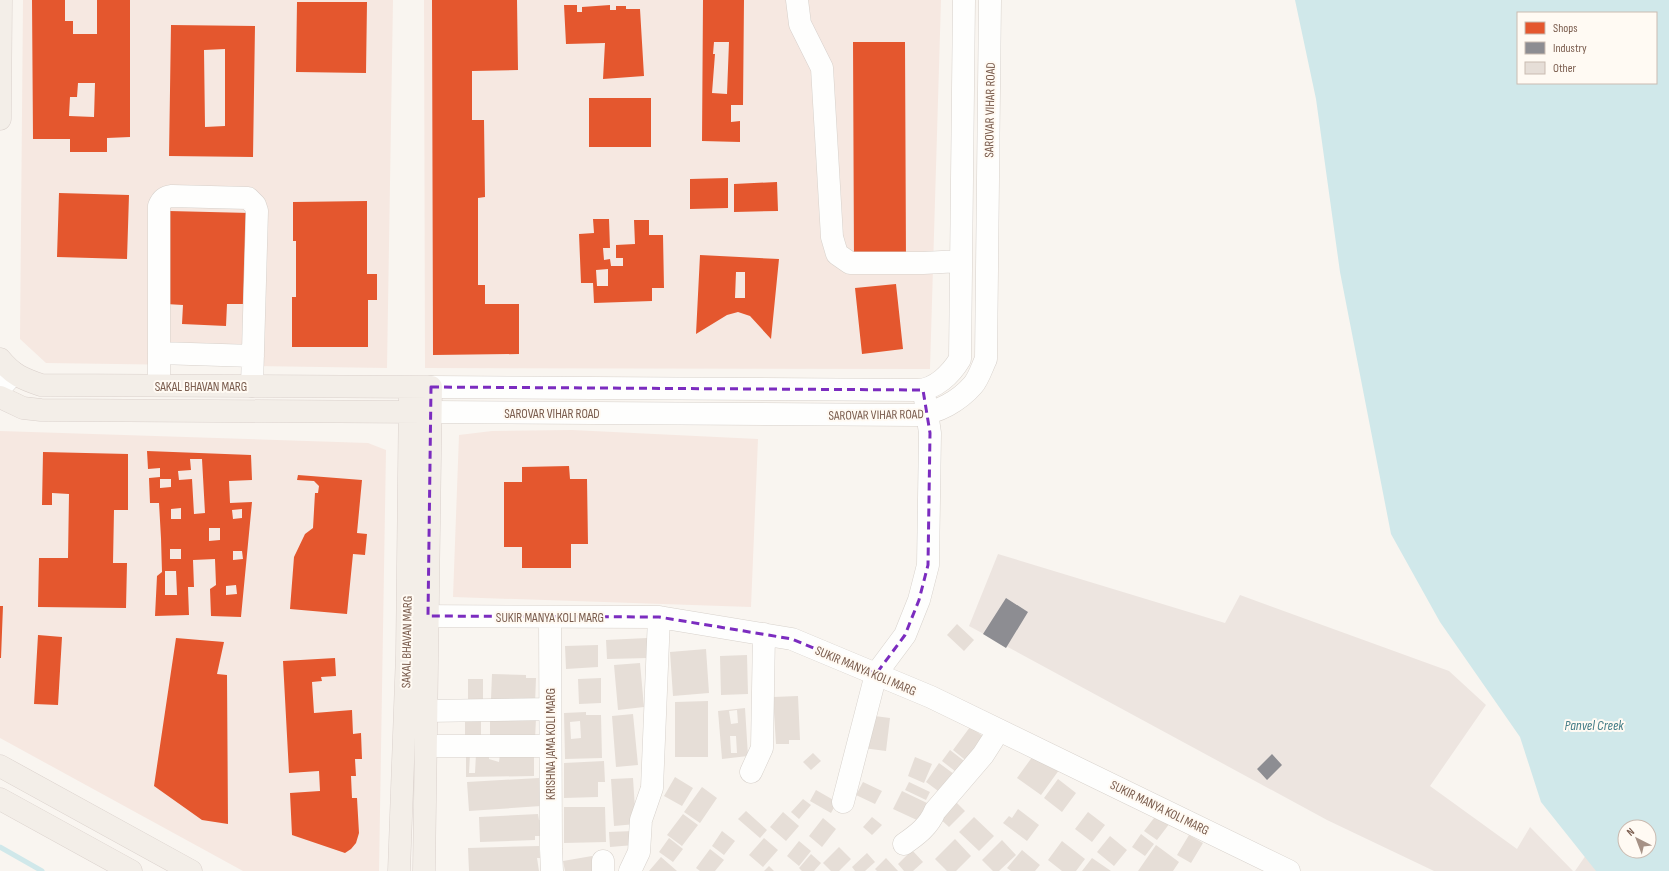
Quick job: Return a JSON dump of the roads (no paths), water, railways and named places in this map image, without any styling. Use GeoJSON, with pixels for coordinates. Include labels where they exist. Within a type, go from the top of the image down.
{"type":"FeatureCollection","features":[{"type":"Feature","properties":{"kind":"main road"},"geometry":{"type":"LineString","coordinates":[[0,119],[1,0]]}},
{"type":"Feature","properties":{"kind":"main road","name":"SAKAL BHAVAN MARG"},"geometry":{"type":"LineString","coordinates":[[5,373],[41,385],[420,387],[428,616],[424,871]]}},
{"type":"Feature","properties":{"kind":"main road","name":"SAKAL BHAVAN MARG"},"geometry":{"type":"LineString","coordinates":[[0,397],[23,408],[41,410],[420,412]]}},
{"type":"Feature","properties":{"kind":"main road","name":"SAKAL BHAVAN MARG"},"geometry":{"type":"LineString","coordinates":[[399,871],[407,654],[406,616],[420,412]]}},
{"type":"Feature","properties":{"kind":"main road"},"geometry":{"type":"LineString","coordinates":[[0,766],[190,871]]}},
{"type":"Feature","properties":{"kind":"main road"},"geometry":{"type":"LineString","coordinates":[[0,799],[132,871]]}},
{"type":"Feature","properties":{"kind":"street"},"geometry":{"type":"LineString","coordinates":[[797,0],[800,24],[822,68],[832,237],[837,254],[850,263],[923,263],[961,261]]}},
{"type":"Feature","properties":{"kind":"street","name":"SAROVAR VIHAR ROAD"},"geometry":{"type":"LineString","coordinates":[[420,387],[923,390],[937,384],[954,369],[960,359],[964,0]]}},
{"type":"Feature","properties":{"kind":"street","name":"SAROVAR VIHAR ROAD"},"geometry":{"type":"LineString","coordinates":[[420,412],[927,414],[951,404],[974,384],[986,359],[990,0]]}},
{"type":"Feature","properties":{"kind":"street"},"geometry":{"type":"LineString","coordinates":[[159,385],[159,206],[165,197],[172,196],[248,198],[255,205],[257,211],[252,386]]}},
{"type":"Feature","properties":{"kind":"street"},"geometry":{"type":"LineString","coordinates":[[159,353],[253,356]]}},
{"type":"Feature","properties":{"kind":"street"},"geometry":{"type":"LineString","coordinates":[[843,802],[876,674],[904,635],[919,600],[928,565],[930,433],[923,390]]}},
{"type":"Feature","properties":{"kind":"street","name":"SUKIR MANYA KOLI MARG"},"geometry":{"type":"LineString","coordinates":[[406,616],[659,617],[792,639],[931,697],[1289,871]]}},
{"type":"Feature","properties":{"kind":"street","name":"KRISHNA JAMA KOLI MARG"},"geometry":{"type":"LineString","coordinates":[[550,617],[552,871]]}},
{"type":"Feature","properties":{"kind":"street"},"geometry":{"type":"LineString","coordinates":[[630,871],[639,852],[641,820],[652,788],[659,617]]}},
{"type":"Feature","properties":{"kind":"street"},"geometry":{"type":"LineString","coordinates":[[751,772],[762,748],[764,634]]}},
{"type":"Feature","properties":{"kind":"street"},"geometry":{"type":"LineString","coordinates":[[426,711],[550,710]]}},
{"type":"Feature","properties":{"kind":"street"},"geometry":{"type":"LineString","coordinates":[[904,844],[919,834],[932,820],[935,811],[983,755],[999,730]]}},
{"type":"Feature","properties":{"kind":"street"},"geometry":{"type":"LineString","coordinates":[[426,743],[550,743]]}},
{"type":"Feature","properties":{"kind":"water","name":"Panvel Creek"},"geometry":{"type":"Polygon","coordinates":[[[1295,0],[1669,0],[1669,871],[1596,871],[1541,802],[1520,737],[1440,622],[1391,534],[1340,272],[1316,99],[1295,0]]]}},
{"type":"Feature","properties":{"kind":"waterway"},"geometry":{"type":"LineString","coordinates":[[0,847],[42,871]]}}]}
